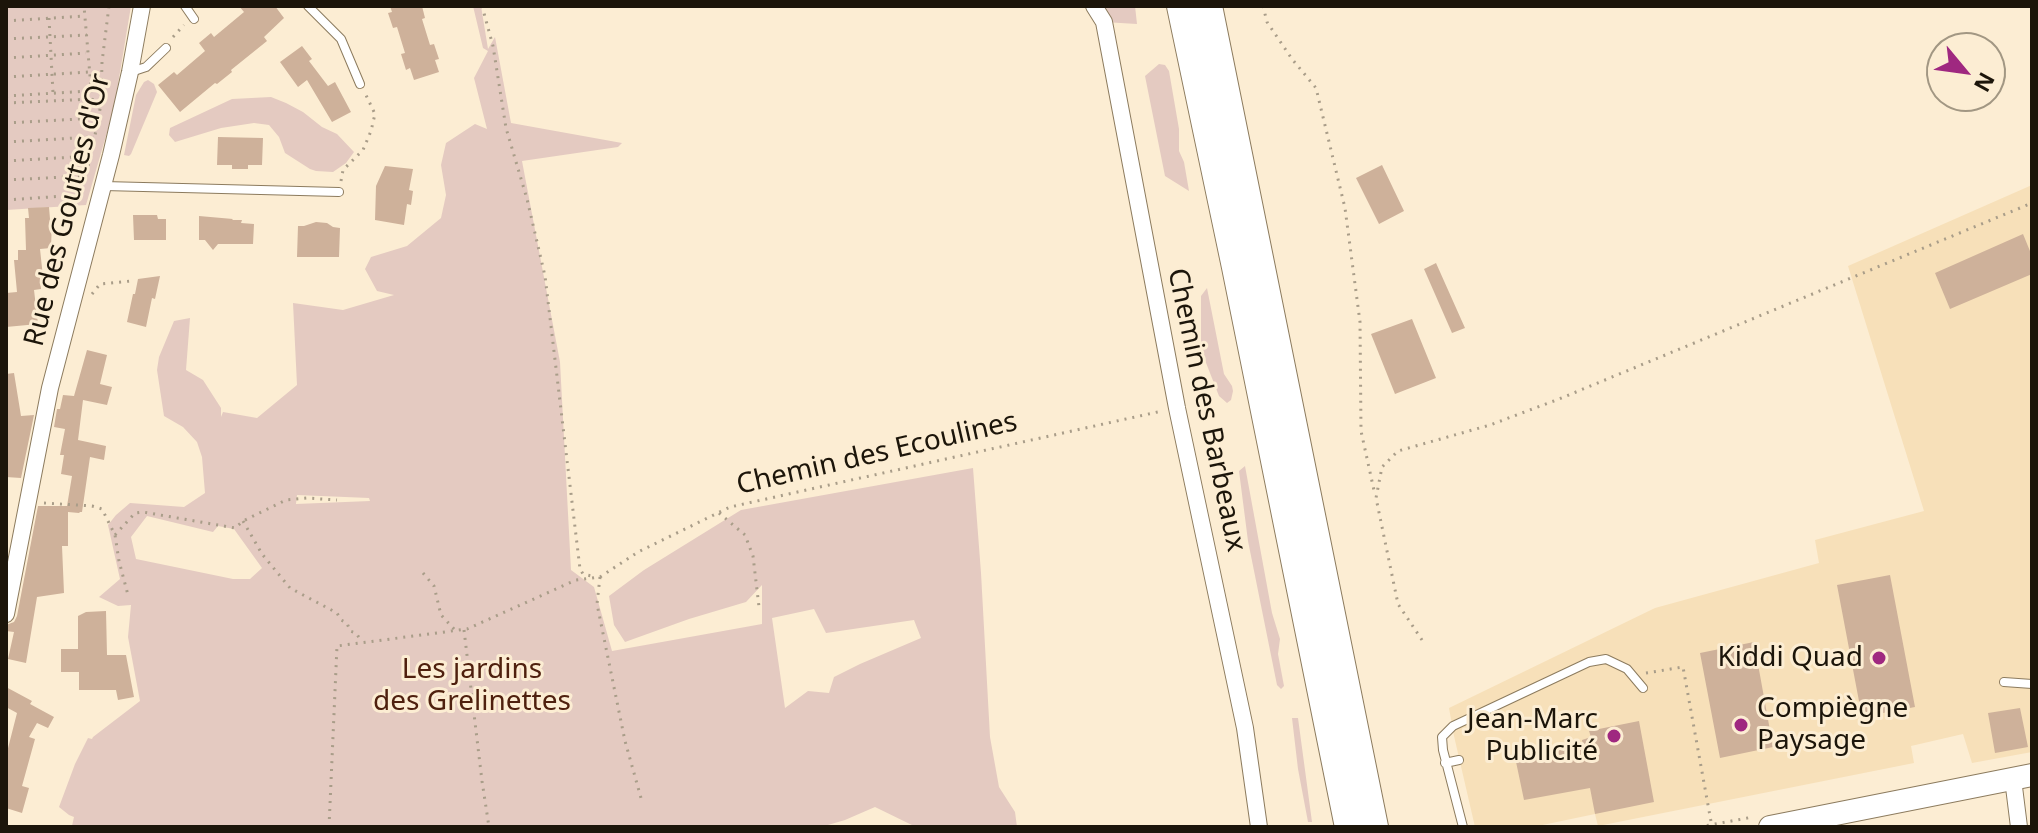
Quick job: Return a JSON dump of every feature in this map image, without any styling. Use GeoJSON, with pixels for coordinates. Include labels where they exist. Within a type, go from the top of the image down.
{"type":"FeatureCollection","features":[{"type":"Feature","properties":{"kind":"highway"},"geometry":{"type":"LineString","coordinates":[[1181,6],[1349,827]]}},
{"type":"Feature","properties":{"kind":"highway"},"geometry":{"type":"LineString","coordinates":[[1208,6],[1374,827]]}},
{"type":"Feature","properties":{"kind":"main road"},"geometry":{"type":"LineString","coordinates":[[1770,827],[2023,777]]}},
{"type":"Feature","properties":{"kind":"street","name":"Rue des Gouttes d'Or"},"geometry":{"type":"LineString","coordinates":[[6,614],[50,388],[104,186],[142,6]]}},
{"type":"Feature","properties":{"kind":"street","name":"Chemin des Barbeaux"},"geometry":{"type":"LineString","coordinates":[[1094,6],[1104,22],[1177,408],[1245,728],[1259,827]]}},
{"type":"Feature","properties":{"kind":"street"},"geometry":{"type":"LineString","coordinates":[[2019,827],[2023,777]]}},
{"type":"Feature","properties":{"kind":"lane"},"geometry":{"type":"LineString","coordinates":[[185,6],[193,17]]}},
{"type":"Feature","properties":{"kind":"lane"},"geometry":{"type":"LineString","coordinates":[[308,6],[341,39],[360,84]]}},
{"type":"Feature","properties":{"kind":"lane"},"geometry":{"type":"LineString","coordinates":[[130,72],[146,67],[166,48]]}},
{"type":"Feature","properties":{"kind":"lane"},"geometry":{"type":"LineString","coordinates":[[104,186],[339,192]]}},
{"type":"Feature","properties":{"kind":"lane"},"geometry":{"type":"LineString","coordinates":[[1463,827],[1445,763],[1442,737],[1453,726],[1589,662],[1606,659],[1627,669],[1643,688]]}},
{"type":"Feature","properties":{"kind":"lane"},"geometry":{"type":"LineString","coordinates":[[2004,682],[2032,684]]}},
{"type":"Feature","properties":{"kind":"lane"},"geometry":{"type":"LineString","coordinates":[[1445,763],[1459,760]]}},
{"type":"Feature","properties":{"kind":"path"},"geometry":{"type":"LineString","coordinates":[[84,6],[92,99]]}},
{"type":"Feature","properties":{"kind":"path"},"geometry":{"type":"LineString","coordinates":[[6,200],[79,195],[91,156],[101,104],[102,62],[109,6]]}},
{"type":"Feature","properties":{"kind":"path"},"geometry":{"type":"LineString","coordinates":[[482,6],[493,46],[510,147],[527,199],[545,276],[580,569],[583,574],[600,577],[597,604],[625,741],[641,798]]}},
{"type":"Feature","properties":{"kind":"path"},"geometry":{"type":"LineString","coordinates":[[1263,6],[1267,22],[1316,88],[1345,208],[1360,322],[1361,431],[1398,604],[1422,640]]}},
{"type":"Feature","properties":{"kind":"path"},"geometry":{"type":"LineString","coordinates":[[6,21],[85,16]]}},
{"type":"Feature","properties":{"kind":"path"},"geometry":{"type":"LineString","coordinates":[[166,48],[193,17]]}},
{"type":"Feature","properties":{"kind":"path"},"geometry":{"type":"LineString","coordinates":[[49,18],[53,93]]}},
{"type":"Feature","properties":{"kind":"path"},"geometry":{"type":"LineString","coordinates":[[6,39],[87,35]]}},
{"type":"Feature","properties":{"kind":"path"},"geometry":{"type":"LineString","coordinates":[[6,58],[88,53]]}},
{"type":"Feature","properties":{"kind":"path"},"geometry":{"type":"LineString","coordinates":[[6,77],[89,72]]}},
{"type":"Feature","properties":{"kind":"path"},"geometry":{"type":"LineString","coordinates":[[339,192],[343,170],[363,150],[375,114],[360,84]]}},
{"type":"Feature","properties":{"kind":"path"},"geometry":{"type":"LineString","coordinates":[[6,96],[91,91]]}},
{"type":"Feature","properties":{"kind":"path"},"geometry":{"type":"LineString","coordinates":[[6,103],[92,99],[101,104]]}},
{"type":"Feature","properties":{"kind":"path"},"geometry":{"type":"LineString","coordinates":[[6,123],[98,118]]}},
{"type":"Feature","properties":{"kind":"path"},"geometry":{"type":"LineString","coordinates":[[6,142],[94,137]]}},
{"type":"Feature","properties":{"kind":"path"},"geometry":{"type":"LineString","coordinates":[[6,161],[91,156]]}},
{"type":"Feature","properties":{"kind":"path"},"geometry":{"type":"LineString","coordinates":[[6,180],[85,176]]}},
{"type":"Feature","properties":{"kind":"path"},"geometry":{"type":"LineString","coordinates":[[1376,498],[1382,467],[1398,451],[1490,425],[1545,404],[2032,203]]}},
{"type":"Feature","properties":{"kind":"path"},"geometry":{"type":"LineString","coordinates":[[78,283],[91,285],[90,297],[100,284],[131,281]]}},
{"type":"Feature","properties":{"kind":"path","name":"Chemin des Ecoulines"},"geometry":{"type":"LineString","coordinates":[[329,827],[337,646],[464,630],[576,580],[600,577],[638,552],[730,507],[1177,408]]}},
{"type":"Feature","properties":{"kind":"path"},"geometry":{"type":"LineString","coordinates":[[115,535],[135,513],[235,528],[286,500],[337,500]]}},
{"type":"Feature","properties":{"kind":"path"},"geometry":{"type":"LineString","coordinates":[[28,502],[102,509],[115,535],[128,595]]}},
{"type":"Feature","properties":{"kind":"path"},"geometry":{"type":"LineString","coordinates":[[719,512],[745,535],[753,556],[759,607]]}},
{"type":"Feature","properties":{"kind":"path"},"geometry":{"type":"LineString","coordinates":[[243,521],[262,554],[290,588],[337,613],[362,642]]}},
{"type":"Feature","properties":{"kind":"path"},"geometry":{"type":"LineString","coordinates":[[423,573],[434,586],[441,615],[456,631]]}},
{"type":"Feature","properties":{"kind":"path"},"geometry":{"type":"LineString","coordinates":[[464,630],[489,827]]}},
{"type":"Feature","properties":{"kind":"path"},"geometry":{"type":"LineString","coordinates":[[1632,674],[1683,667],[1712,827]]}},
{"type":"Feature","properties":{"kind":"shaded area"},"geometry":{"type":"Polygon","coordinates":[[[2032,185],[2032,752],[1972,763],[1963,734],[1911,746],[1914,763],[1598,826],[1595,814],[1533,827],[1475,827],[1449,708],[1655,608],[1819,563],[1815,540],[1924,511],[1848,266],[2032,185]]]}},
{"type":"Feature","properties":{"kind":"green space"},"geometry":{"type":"Polygon","coordinates":[[[131,6],[114,108],[86,205],[6,210],[6,7],[131,6]]]}},
{"type":"Feature","properties":{"kind":"green space","name":"Les jardins des Grelinettes"},"geometry":{"type":"Polygon","coordinates":[[[473,6],[481,6],[488,49],[495,37],[511,123],[622,143],[618,147],[522,161],[560,362],[571,570],[594,587],[612,651],[762,624],[762,585],[746,602],[625,642],[614,625],[609,596],[644,570],[741,510],[973,468],[990,737],[999,787],[1015,812],[1017,827],[916,827],[875,807],[821,827],[72,826],[74,817],[59,807],[88,738],[92,739],[140,701],[128,637],[131,605],[118,606],[99,597],[120,579],[108,525],[130,503],[184,507],[205,493],[202,457],[197,442],[183,427],[164,416],[157,370],[174,321],[190,318],[186,370],[203,380],[221,408],[221,417],[223,412],[257,418],[297,385],[293,303],[343,310],[394,295],[377,291],[365,269],[371,257],[407,246],[441,218],[446,195],[441,165],[446,143],[475,124],[487,129],[474,78],[488,51],[483,48],[473,6]],[[297,495],[296,504],[370,501],[369,498],[297,495]],[[147,516],[131,537],[136,559],[233,579],[250,579],[262,568],[234,529],[218,526],[213,532],[147,516]],[[814,609],[772,618],[785,708],[808,691],[829,693],[834,677],[921,638],[914,620],[826,633],[814,609]]]}},
{"type":"Feature","properties":{"kind":"green space"},"geometry":{"type":"Polygon","coordinates":[[[1094,6],[1135,6],[1137,24],[1104,22],[1094,6]]]}},
{"type":"Feature","properties":{"kind":"green space"},"geometry":{"type":"Polygon","coordinates":[[[1159,64],[1165,65],[1169,71],[1179,129],[1179,151],[1189,191],[1165,176],[1145,76],[1159,64]]]}},
{"type":"Feature","properties":{"kind":"green space"},"geometry":{"type":"Polygon","coordinates":[[[148,80],[157,92],[131,154],[124,155],[136,95],[148,80]]]}},
{"type":"Feature","properties":{"kind":"green space"},"geometry":{"type":"Polygon","coordinates":[[[271,97],[303,112],[337,134],[354,152],[346,163],[333,172],[310,169],[285,153],[279,137],[269,125],[254,123],[221,128],[175,142],[169,135],[170,128],[232,99],[271,97]]]}},
{"type":"Feature","properties":{"kind":"green space"},"geometry":{"type":"Polygon","coordinates":[[[1207,288],[1224,374],[1233,391],[1227,403],[1219,396],[1201,350],[1201,296],[1207,288]]]}},
{"type":"Feature","properties":{"kind":"green space"},"geometry":{"type":"Polygon","coordinates":[[[1245,466],[1272,613],[1280,639],[1278,654],[1284,686],[1281,689],[1277,685],[1248,541],[1239,471],[1245,466]]]}},
{"type":"Feature","properties":{"kind":"green space"},"geometry":{"type":"Polygon","coordinates":[[[1292,718],[1298,718],[1312,822],[1308,822],[1292,718]]]}},
{"type":"Feature","properties":{"kind":"building"},"geometry":{"type":"Polygon","coordinates":[[[239,6],[275,6],[284,18],[264,37],[267,41],[180,112],[158,85],[174,72],[177,75],[205,51],[199,43],[211,33],[214,37],[244,12],[239,6]]]}},
{"type":"Feature","properties":{"kind":"building"},"geometry":{"type":"Polygon","coordinates":[[[390,6],[422,6],[425,18],[422,19],[430,45],[434,44],[439,59],[435,60],[439,72],[414,80],[410,68],[406,70],[401,54],[405,53],[397,27],[393,28],[388,13],[392,12],[390,6]]]}},
{"type":"Feature","properties":{"kind":"building"},"geometry":{"type":"Polygon","coordinates":[[[302,46],[328,86],[335,82],[351,112],[332,122],[307,80],[298,87],[280,62],[302,46]]]}},
{"type":"Feature","properties":{"kind":"building"},"geometry":{"type":"Polygon","coordinates":[[[218,137],[263,138],[262,165],[232,169],[232,165],[217,165],[218,137]]]}},
{"type":"Feature","properties":{"kind":"building"},"geometry":{"type":"Polygon","coordinates":[[[1382,165],[1404,211],[1379,224],[1356,178],[1382,165]]]}},
{"type":"Feature","properties":{"kind":"building"},"geometry":{"type":"Polygon","coordinates":[[[385,166],[413,169],[409,190],[413,191],[411,205],[407,204],[404,225],[375,220],[376,186],[385,166]]]}},
{"type":"Feature","properties":{"kind":"building"},"geometry":{"type":"Polygon","coordinates":[[[49,207],[52,219],[51,248],[40,249],[43,277],[40,278],[41,289],[34,290],[38,324],[6,327],[6,293],[17,292],[14,260],[18,260],[18,250],[26,250],[25,218],[29,218],[28,208],[49,207]]]}},
{"type":"Feature","properties":{"kind":"building"},"geometry":{"type":"Polygon","coordinates":[[[133,215],[157,215],[158,219],[166,219],[166,240],[134,240],[133,215]]]}},
{"type":"Feature","properties":{"kind":"building"},"geometry":{"type":"Polygon","coordinates":[[[199,216],[254,224],[253,244],[218,244],[213,250],[205,240],[199,240],[199,216]]]}},
{"type":"Feature","properties":{"kind":"building"},"geometry":{"type":"Polygon","coordinates":[[[316,222],[340,228],[339,257],[297,257],[298,226],[316,222]]]}},
{"type":"Feature","properties":{"kind":"building"},"geometry":{"type":"Polygon","coordinates":[[[2023,234],[2032,256],[2032,274],[1950,309],[1935,273],[2023,234]]]}},
{"type":"Feature","properties":{"kind":"building"},"geometry":{"type":"Polygon","coordinates":[[[1436,263],[1465,328],[1452,333],[1424,269],[1436,263]]]}},
{"type":"Feature","properties":{"kind":"building"},"geometry":{"type":"Polygon","coordinates":[[[160,276],[146,327],[127,322],[138,279],[160,276]]]}},
{"type":"Feature","properties":{"kind":"building"},"geometry":{"type":"Polygon","coordinates":[[[1412,319],[1436,378],[1395,394],[1371,334],[1412,319]]]}},
{"type":"Feature","properties":{"kind":"building"},"geometry":{"type":"Polygon","coordinates":[[[87,350],[107,355],[100,384],[112,387],[107,405],[83,400],[78,440],[106,446],[104,460],[90,457],[82,512],[68,512],[68,546],[62,546],[64,593],[37,597],[26,663],[8,659],[14,632],[6,631],[6,625],[14,622],[17,616],[38,506],[67,506],[72,476],[61,474],[64,455],[60,455],[65,429],[54,427],[63,395],[74,396],[87,350]]]}},
{"type":"Feature","properties":{"kind":"building"},"geometry":{"type":"Polygon","coordinates":[[[14,373],[21,416],[34,415],[21,478],[6,477],[6,374],[14,373]]]}},
{"type":"Feature","properties":{"kind":"building"},"geometry":{"type":"Polygon","coordinates":[[[1890,575],[1915,707],[1862,717],[1837,585],[1890,575]]]}},
{"type":"Feature","properties":{"kind":"building"},"geometry":{"type":"Polygon","coordinates":[[[106,611],[107,655],[126,655],[134,697],[118,700],[116,690],[79,690],[79,672],[61,672],[61,649],[78,649],[78,616],[86,612],[106,611]]]}},
{"type":"Feature","properties":{"kind":"building"},"geometry":{"type":"Polygon","coordinates":[[[1754,642],[1773,747],[1720,758],[1700,653],[1754,642]]]}},
{"type":"Feature","properties":{"kind":"building"},"geometry":{"type":"Polygon","coordinates":[[[6,687],[54,717],[48,728],[37,723],[29,737],[35,739],[22,786],[29,788],[22,813],[6,808],[6,756],[17,713],[6,707],[6,687]]]}},
{"type":"Feature","properties":{"kind":"building"},"geometry":{"type":"Polygon","coordinates":[[[2020,708],[2028,747],[1995,753],[1988,713],[2020,708]]]}},
{"type":"Feature","properties":{"kind":"building"},"geometry":{"type":"Polygon","coordinates":[[[1639,721],[1654,802],[1595,814],[1590,788],[1524,800],[1515,757],[1583,745],[1582,740],[1591,737],[1589,731],[1639,721]]]}},
{"type":"Feature","properties":{"kind":"place","name":"Kiddi Quad"},"geometry":{"type":"Point","coordinates":[1879,658]}},
{"type":"Feature","properties":{"kind":"place","name":"Compiègne Paysage"},"geometry":{"type":"Point","coordinates":[1741,725]}},
{"type":"Feature","properties":{"kind":"place","name":"Jean-Marc Publicité"},"geometry":{"type":"Point","coordinates":[1614,736]}}]}
